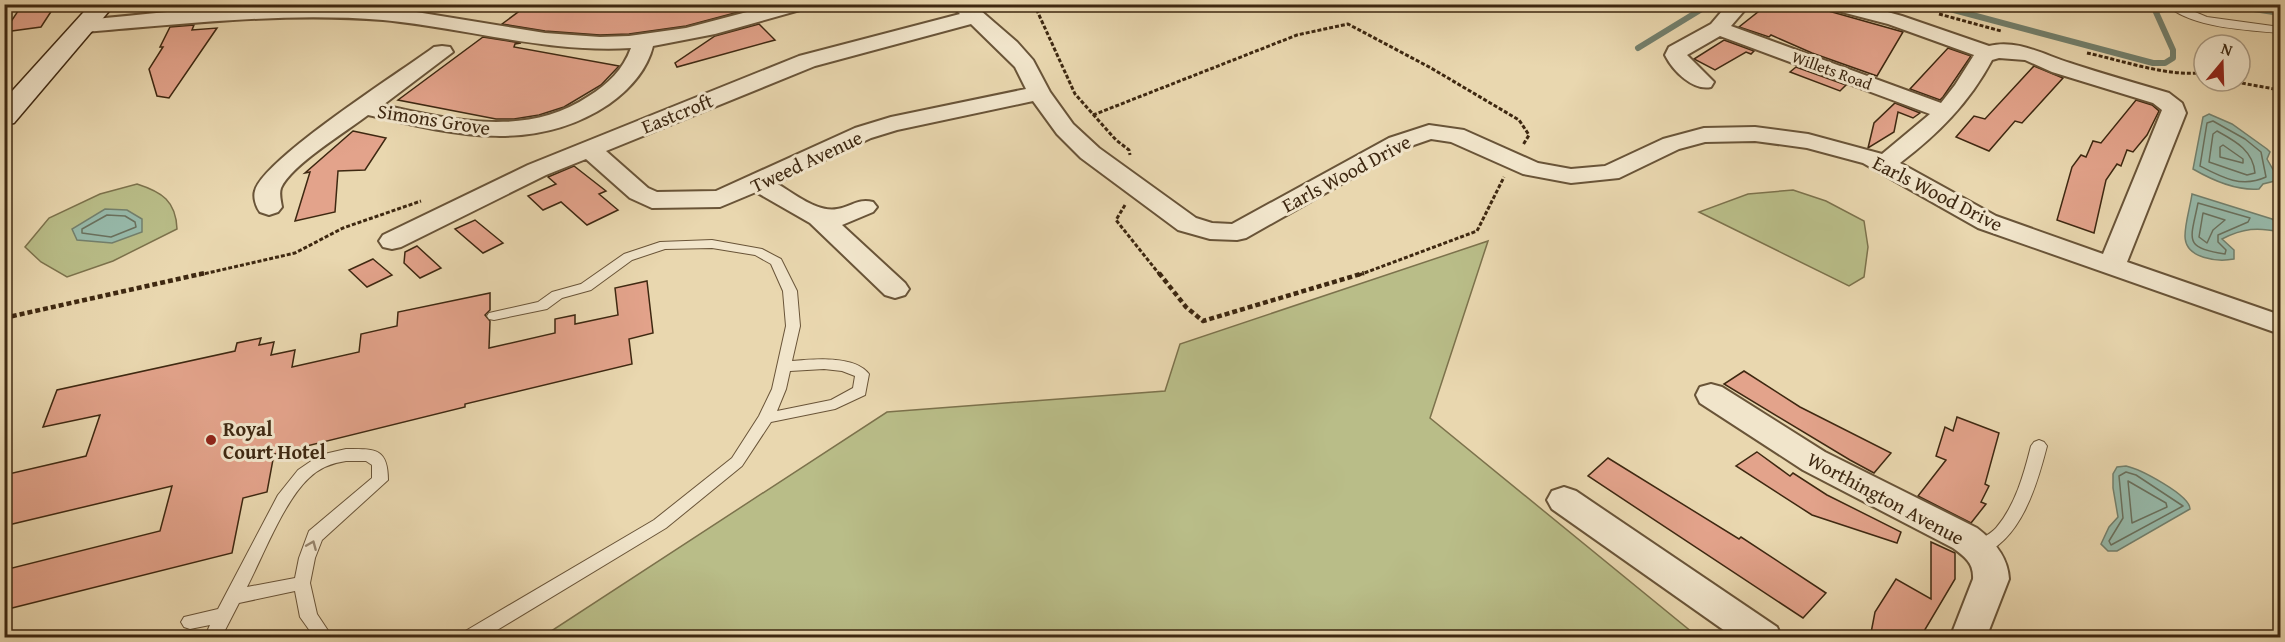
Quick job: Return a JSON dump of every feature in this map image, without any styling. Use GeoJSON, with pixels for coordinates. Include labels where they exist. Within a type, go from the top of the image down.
{"type":"FeatureCollection","features":[{"type":"Feature","properties":{"kind":"main road"},"geometry":{"type":"LineString","coordinates":[[8,108],[104,4]]}},
{"type":"Feature","properties":{"kind":"street"},"geometry":{"type":"LineString","coordinates":[[445,22],[470,4]]}},
{"type":"Feature","properties":{"kind":"street"},"geometry":{"type":"LineString","coordinates":[[1703,82],[1679,61],[1676,56],[1677,52],[1718,28],[1740,4]]}},
{"type":"Feature","properties":{"kind":"street"},"geometry":{"type":"LineString","coordinates":[[1833,4],[1895,20],[1988,53],[2029,54],[2060,68],[2152,94],[2167,101],[2174,108],[2174,113],[2112,265]]}},
{"type":"Feature","properties":{"kind":"street"},"geometry":{"type":"LineString","coordinates":[[84,26],[270,8],[394,15],[567,41],[643,42],[676,38],[727,26],[795,5]]}},
{"type":"Feature","properties":{"kind":"street","name":"Earls Wood Drive"},"geometry":{"type":"LineString","coordinates":[[967,11],[1010,47],[1025,64],[1039,93],[1065,129],[1090,153],[1187,224],[1210,231],[1237,232],[1397,143],[1429,132],[1456,135],[1512,162],[1547,173],[1592,176],[1610,173],[1671,144],[1704,135],[1738,133],[1808,141],[1885,163],[1987,222],[2280,325]]}},
{"type":"Feature","properties":{"kind":"street","name":"Eastcroft"},"geometry":{"type":"LineString","coordinates":[[392,241],[537,170],[807,61],[967,11]]}},
{"type":"Feature","properties":{"kind":"street","name":"Willets Road"},"geometry":{"type":"LineString","coordinates":[[1718,28],[1946,112]]}},
{"type":"Feature","properties":{"kind":"street","name":"Simons Grove"},"geometry":{"type":"LineString","coordinates":[[366,108],[452,126],[490,130],[522,130],[552,124],[587,110],[626,78],[637,63],[643,42]]}},
{"type":"Feature","properties":{"kind":"street","name":"Simons Grove"},"geometry":{"type":"LineString","coordinates":[[269,207],[267,191],[277,174],[301,153],[442,52]]}},
{"type":"Feature","properties":{"kind":"street"},"geometry":{"type":"LineString","coordinates":[[1885,163],[1929,130],[1946,112],[1988,53]]}},
{"type":"Feature","properties":{"kind":"street","name":"Tweed Avenue"},"geometry":{"type":"LineString","coordinates":[[589,149],[639,193],[652,200],[720,199],[863,133],[881,127],[1039,93]]}},
{"type":"Feature","properties":{"kind":"street"},"geometry":{"type":"LineString","coordinates":[[758,183],[819,217],[895,289]]}},
{"type":"Feature","properties":{"kind":"street"},"geometry":{"type":"LineString","coordinates":[[819,217],[841,218],[864,207]]}},
{"type":"Feature","properties":{"kind":"street","name":"Worthington Avenue"},"geometry":{"type":"LineString","coordinates":[[1711,395],[1814,461],[1945,526],[1979,549],[1988,562],[1991,579],[1968,638]]}},
{"type":"Feature","properties":{"kind":"street"},"geometry":{"type":"LineString","coordinates":[[1564,500],[1764,638]]}},
{"type":"Feature","properties":{"kind":"lane"},"geometry":{"type":"LineString","coordinates":[[2169,4],[2178,12],[2201,18],[2280,30]]}},
{"type":"Feature","properties":{"kind":"lane"},"geometry":{"type":"LineString","coordinates":[[468,638],[660,524],[737,462],[766,418],[779,390],[793,326],[790,291],[776,262],[758,252],[712,244],[664,245],[628,257],[586,287],[557,295],[542,306],[494,316]]}},
{"type":"Feature","properties":{"kind":"lane"},"geometry":{"type":"LineString","coordinates":[[766,418],[835,404],[860,391],[862,374],[848,366],[827,364],[783,367]]}},
{"type":"Feature","properties":{"kind":"lane"},"geometry":{"type":"LineString","coordinates":[[1979,549],[1998,539],[2024,494],[2039,446]]}},
{"type":"Feature","properties":{"kind":"lane"},"geometry":{"type":"LineString","coordinates":[[212,638],[284,499],[303,474],[325,459],[346,455],[369,455],[380,463],[380,480],[315,536],[307,558],[302,583],[309,617],[325,638]]}},
{"type":"Feature","properties":{"kind":"lane"},"geometry":{"type":"LineString","coordinates":[[234,597],[302,583]]}},
{"type":"Feature","properties":{"kind":"lane"},"geometry":{"type":"LineString","coordinates":[[190,622],[224,615]]}},
{"type":"Feature","properties":{"kind":"path"},"geometry":{"type":"LineString","coordinates":[[1034,4],[1075,94],[1116,140],[1129,150],[1130,160]]}},
{"type":"Feature","properties":{"kind":"path"},"geometry":{"type":"LineString","coordinates":[[1093,114],[1297,35],[1348,24],[1431,68],[1520,120],[1529,135],[1512,162],[1477,231],[1429,252],[1203,321],[1186,307],[1116,220],[1125,204]]}},
{"type":"Feature","properties":{"kind":"path"},"geometry":{"type":"LineString","coordinates":[[2252,85],[2280,90]]}},
{"type":"Feature","properties":{"kind":"green space"},"geometry":{"type":"Polygon","coordinates":[[[137,184],[154,190],[166,199],[174,211],[177,229],[113,261],[67,277],[41,262],[25,247],[49,218],[100,194],[137,184]]]}},
{"type":"Feature","properties":{"kind":"green space"},"geometry":{"type":"Polygon","coordinates":[[[1793,190],[1826,201],[1864,221],[1868,247],[1864,277],[1849,286],[1699,212],[1748,194],[1793,190]]]}},
{"type":"Feature","properties":{"kind":"green space"},"geometry":{"type":"Polygon","coordinates":[[[1488,241],[1430,418],[1698,637],[542,637],[887,412],[1165,391],[1180,344],[1488,241]]]}},
{"type":"Feature","properties":{"kind":"water"},"geometry":{"type":"Polygon","coordinates":[[[2209,114],[2232,124],[2267,149],[2270,152],[2267,159],[2279,180],[2263,184],[2259,189],[2242,188],[2216,181],[2193,169],[2203,117],[2209,114]]]}},
{"type":"Feature","properties":{"kind":"water"},"geometry":{"type":"Polygon","coordinates":[[[2192,194],[2272,219],[2280,224],[2280,232],[2251,229],[2222,239],[2234,250],[2234,259],[2211,259],[2196,254],[2186,244],[2185,236],[2192,194]]]}},
{"type":"Feature","properties":{"kind":"water"},"geometry":{"type":"Polygon","coordinates":[[[105,209],[127,210],[142,219],[142,232],[112,243],[77,240],[72,229],[105,209]]]}},
{"type":"Feature","properties":{"kind":"water"},"geometry":{"type":"Polygon","coordinates":[[[2126,466],[2152,477],[2173,490],[2188,503],[2190,509],[2117,551],[2108,551],[2101,544],[2109,527],[2118,517],[2113,474],[2117,467],[2126,466]]]}},
{"type":"Feature","properties":{"kind":"building"},"geometry":{"type":"Polygon","coordinates":[[[28,4],[56,4],[41,27],[4,32],[20,8],[28,4]]]}},
{"type":"Feature","properties":{"kind":"building"},"geometry":{"type":"Polygon","coordinates":[[[529,4],[609,4],[645,10],[669,4],[741,4],[746,10],[686,26],[629,34],[600,35],[545,31],[502,24],[529,4]]]}},
{"type":"Feature","properties":{"kind":"building"},"geometry":{"type":"Polygon","coordinates":[[[1799,6],[1825,10],[1903,32],[1877,76],[1812,53],[1771,35],[1769,37],[1739,27],[1763,8],[1799,6]]]}},
{"type":"Feature","properties":{"kind":"building"},"geometry":{"type":"Polygon","coordinates":[[[759,24],[775,40],[677,67],[675,63],[715,36],[759,24]]]}},
{"type":"Feature","properties":{"kind":"building"},"geometry":{"type":"Polygon","coordinates":[[[194,25],[192,30],[217,28],[169,98],[157,96],[149,69],[163,47],[160,47],[170,27],[194,25]]]}},
{"type":"Feature","properties":{"kind":"building"},"geometry":{"type":"Polygon","coordinates":[[[483,37],[521,43],[515,44],[514,47],[619,66],[601,85],[564,107],[539,115],[514,119],[496,119],[398,100],[483,37]]]}},
{"type":"Feature","properties":{"kind":"building"},"geometry":{"type":"Polygon","coordinates":[[[1724,40],[1754,51],[1751,54],[1746,52],[1715,70],[1694,59],[1724,40]]]}},
{"type":"Feature","properties":{"kind":"building"},"geometry":{"type":"Polygon","coordinates":[[[1948,48],[1971,56],[1943,97],[1940,100],[1910,89],[1948,48]]]}},
{"type":"Feature","properties":{"kind":"building"},"geometry":{"type":"Polygon","coordinates":[[[2034,66],[2063,78],[2022,123],[2015,121],[1989,151],[1956,137],[1974,116],[1985,119],[2034,66]]]}},
{"type":"Feature","properties":{"kind":"building"},"geometry":{"type":"Polygon","coordinates":[[[1796,67],[1846,85],[1840,91],[1790,72],[1796,67]]]}},
{"type":"Feature","properties":{"kind":"building"},"geometry":{"type":"Polygon","coordinates":[[[2136,100],[2152,105],[2159,111],[2147,135],[2133,152],[2127,150],[2121,166],[2117,164],[2106,180],[2094,233],[2057,220],[2072,167],[2081,155],[2086,157],[2093,141],[2101,143],[2136,100]]]}},
{"type":"Feature","properties":{"kind":"building"},"geometry":{"type":"Polygon","coordinates":[[[1895,103],[1920,113],[1913,118],[1898,112],[1894,132],[1868,148],[1874,123],[1895,103]]]}},
{"type":"Feature","properties":{"kind":"building"},"geometry":{"type":"Polygon","coordinates":[[[353,131],[386,138],[365,170],[338,171],[335,212],[295,221],[310,172],[305,173],[353,131]]]}},
{"type":"Feature","properties":{"kind":"building"},"geometry":{"type":"Polygon","coordinates":[[[574,166],[606,191],[599,194],[618,210],[587,225],[561,202],[543,210],[528,196],[556,184],[548,177],[574,166]]]}},
{"type":"Feature","properties":{"kind":"building"},"geometry":{"type":"Polygon","coordinates":[[[475,220],[503,243],[483,253],[455,229],[475,220]]]}},
{"type":"Feature","properties":{"kind":"building"},"geometry":{"type":"Polygon","coordinates":[[[417,246],[441,268],[420,278],[404,263],[405,252],[417,246]]]}},
{"type":"Feature","properties":{"kind":"building"},"geometry":{"type":"Polygon","coordinates":[[[373,259],[392,275],[367,287],[349,270],[373,259]]]}},
{"type":"Feature","properties":{"kind":"building","name":"Royal Court Hotel"},"geometry":{"type":"Polygon","coordinates":[[[647,281],[653,333],[629,339],[632,364],[465,404],[465,407],[274,454],[267,492],[243,498],[232,553],[4,610],[4,570],[160,531],[172,486],[4,526],[4,475],[86,456],[100,415],[43,427],[57,390],[235,351],[237,343],[261,338],[259,345],[274,342],[271,355],[295,350],[292,367],[359,352],[361,334],[397,326],[398,312],[490,293],[490,310],[485,315],[490,321],[489,348],[555,333],[555,319],[575,315],[575,324],[618,315],[615,288],[647,281]]]}},
{"type":"Feature","properties":{"kind":"building"},"geometry":{"type":"Polygon","coordinates":[[[1744,371],[1800,407],[1891,453],[1874,473],[1850,460],[1724,384],[1744,371]]]}},
{"type":"Feature","properties":{"kind":"building"},"geometry":{"type":"Polygon","coordinates":[[[1957,417],[1999,433],[1985,484],[1989,486],[1981,502],[1986,504],[1971,523],[1918,496],[1946,460],[1936,456],[1945,427],[1953,431],[1957,417]]]}},
{"type":"Feature","properties":{"kind":"building"},"geometry":{"type":"Polygon","coordinates":[[[1757,452],[1790,476],[1793,473],[1827,495],[1901,532],[1897,543],[1812,515],[1736,466],[1757,452]]]}},
{"type":"Feature","properties":{"kind":"building"},"geometry":{"type":"Polygon","coordinates":[[[1608,458],[1739,539],[1741,537],[1826,593],[1803,618],[1588,476],[1608,458]]]}},
{"type":"Feature","properties":{"kind":"building"},"geometry":{"type":"Polygon","coordinates":[[[1931,542],[1955,553],[1955,579],[1920,638],[1870,638],[1875,612],[1896,579],[1931,599],[1931,542]]]}},
{"type":"Feature","properties":{"kind":"waterway"},"geometry":{"type":"LineString","coordinates":[[1638,48],[1710,4]]}},
{"type":"Feature","properties":{"kind":"waterway"},"geometry":{"type":"LineString","coordinates":[[1935,5],[2153,63],[2165,63],[2173,58],[2173,50],[2155,10],[2219,4]]}},
{"type":"Feature","properties":{"kind":"waterway"},"geometry":{"type":"LineString","coordinates":[[2221,4],[2280,13]]}},
{"type":"Feature","properties":{"kind":"place","name":"Royal Court Hotel"},"geometry":{"type":"Point","coordinates":[211,440]}}]}
